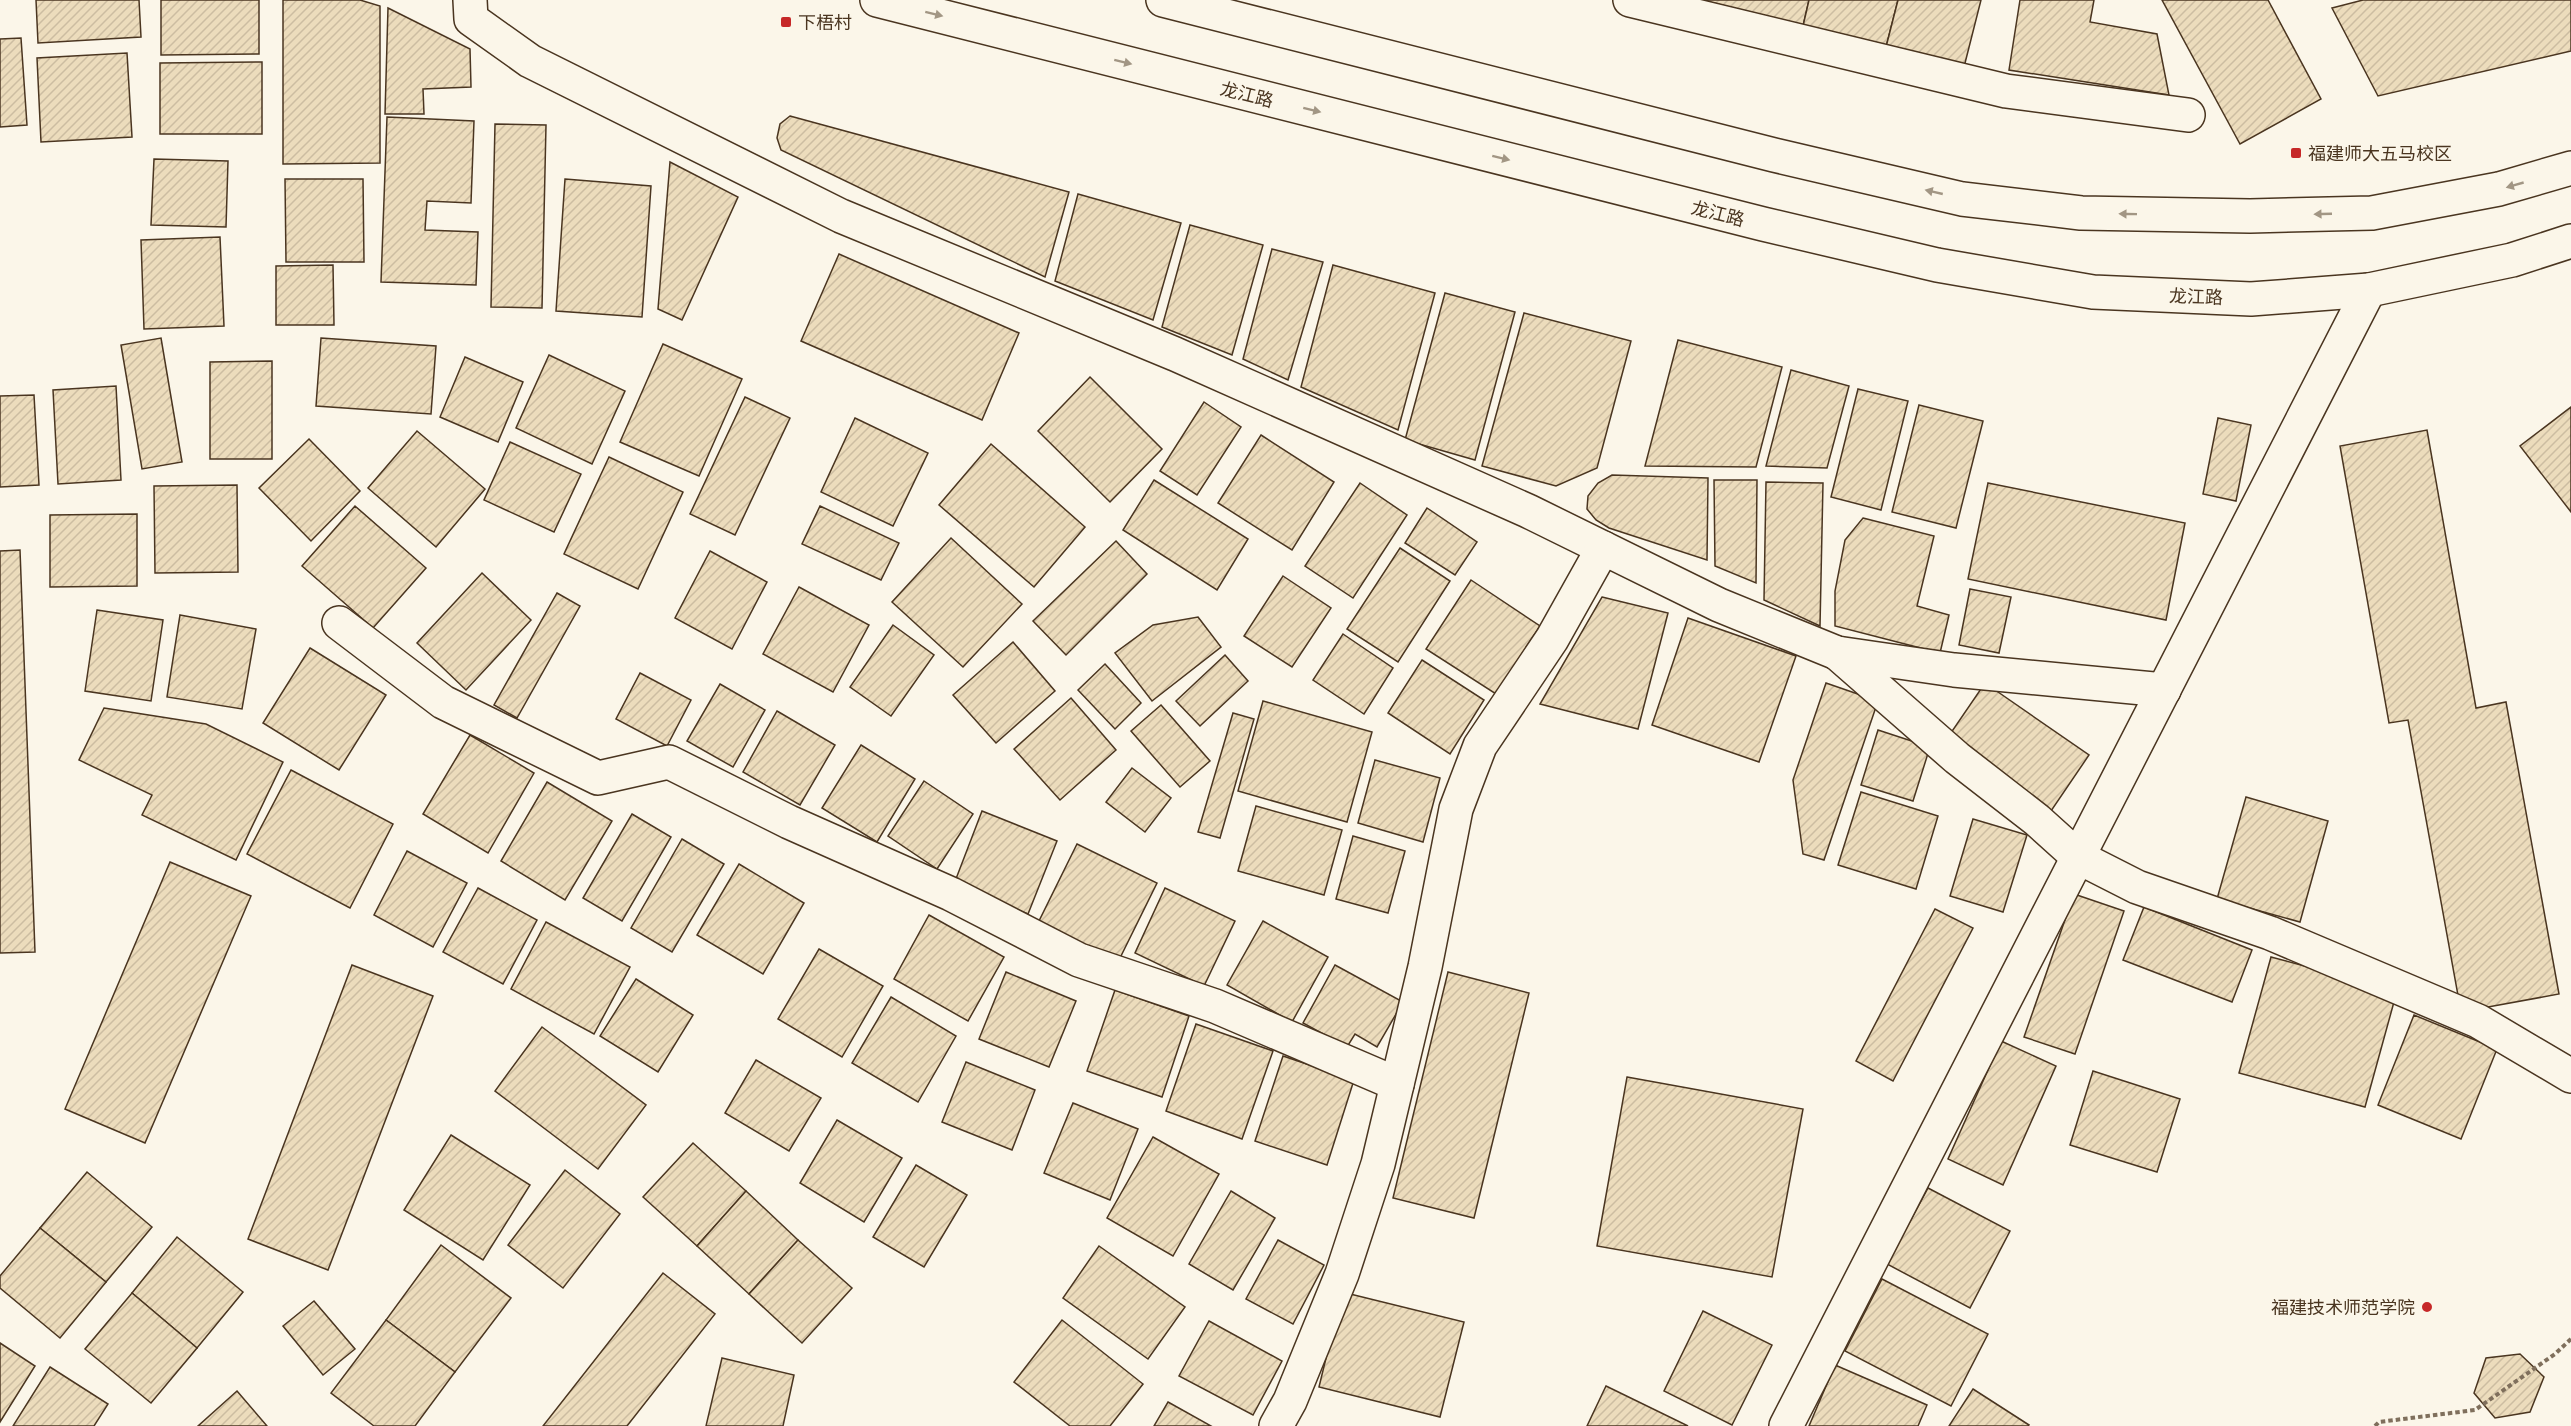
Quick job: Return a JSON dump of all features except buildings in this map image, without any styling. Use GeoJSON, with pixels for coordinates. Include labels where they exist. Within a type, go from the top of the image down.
{"type":"FeatureCollection","features":[{"type":"Feature","properties":{"kind":"street"},"geometry":{"type":"LineString","coordinates":[[470,0],[471,19],[530,61],[841,216],[1175,354],[1528,511],[1719,605],[1837,653],[1954,670],[2164,690]]}},
{"type":"Feature","properties":{"kind":"street","name":"龙江路"},"geometry":{"type":"LineString","coordinates":[[877,0],[1763,224],[1937,265],[2093,292],[2251,299],[2369,290],[2512,260],[2571,242]]}},
{"type":"Feature","properties":{"kind":"street"},"geometry":{"type":"LineString","coordinates":[[1163,0],[1762,152],[1962,199],[2080,213],[2250,216],[2372,213],[2499,189],[2571,168]]}},
{"type":"Feature","properties":{"kind":"street"},"geometry":{"type":"LineString","coordinates":[[1630,0],[2006,91],[2188,115]]}},
{"type":"Feature","properties":{"kind":"street"},"geometry":{"type":"LineString","coordinates":[[1786,1426],[2369,290]]}},
{"type":"Feature","properties":{"kind":"street"},"geometry":{"type":"LineString","coordinates":[[1276,1426],[1290,1401],[1342,1274],[1378,1164],[1425,967],[1456,809],[1480,746],[1552,639],[1603,548]]}},
{"type":"Feature","properties":{"kind":"street"},"geometry":{"type":"LineString","coordinates":[[339,622],[443,702],[597,778],[669,762],[789,822],[951,894],[1079,960],[1215,1006],[1397,1084]]}},
{"type":"Feature","properties":{"kind":"street"},"geometry":{"type":"LineString","coordinates":[[1837,653],[1957,758],[2037,820],[2078,857],[2137,887],[2270,933],[2478,1022],[2571,1076]]}},
{"type":"Feature","properties":{"kind":"path"},"geometry":{"type":"LineString","coordinates":[[2376,1426],[2379,1422],[2475,1410],[2555,1354],[2571,1339]]}},
{"type":"Feature","properties":{"kind":"place","name":"下梧村"},"geometry":{"type":"Point","coordinates":[786,22]}},
{"type":"Feature","properties":{"kind":"place","name":"福建师大五马校区"},"geometry":{"type":"Point","coordinates":[2296,153]}},
{"type":"Feature","properties":{"kind":"place","name":"福建技术师范学院"},"geometry":{"type":"Point","coordinates":[2427,1307]}}]}
